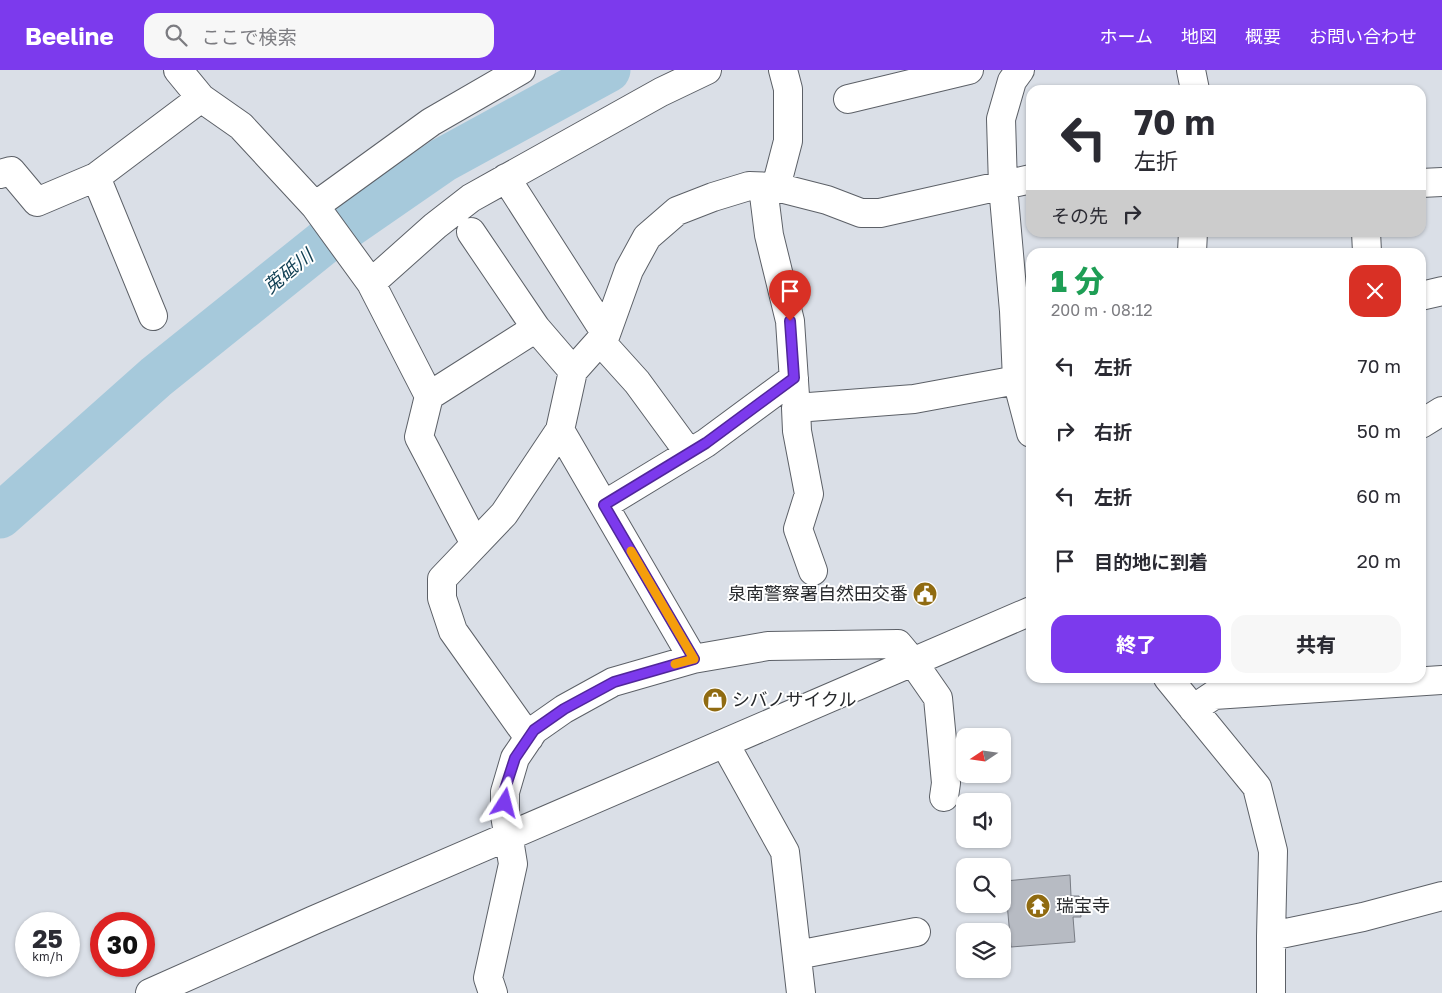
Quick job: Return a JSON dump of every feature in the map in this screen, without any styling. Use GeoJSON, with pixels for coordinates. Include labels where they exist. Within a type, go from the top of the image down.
{"type":"FeatureCollection","features":[{"type":"Feature","properties":{"kind":"street"},"geometry":{"type":"LineString","coordinates":[[178,70],[202,98],[241,126],[315,206],[371,283],[429,396],[419,437],[475,544]]}},
{"type":"Feature","properties":{"kind":"street"},"geometry":{"type":"LineString","coordinates":[[315,206],[431,122],[521,70]]}},
{"type":"Feature","properties":{"kind":"street"},"geometry":{"type":"LineString","coordinates":[[371,283],[435,226],[471,198],[662,92],[708,70]]}},
{"type":"Feature","properties":{"kind":"street"},"geometry":{"type":"LineString","coordinates":[[782,70],[788,89],[788,141],[769,187],[769,235],[790,321],[797,431],[809,494],[798,529],[813,570]]}},
{"type":"Feature","properties":{"kind":"street"},"geometry":{"type":"LineString","coordinates":[[848,99],[969,70]]}},
{"type":"Feature","properties":{"kind":"street"},"geometry":{"type":"LineString","coordinates":[[1191,70],[1194,85]]}},
{"type":"Feature","properties":{"kind":"street"},"geometry":{"type":"LineString","coordinates":[[1018,71],[1012,81],[1001,119],[1003,186],[1022,310],[1017,380],[1026,413]]}},
{"type":"Feature","properties":{"kind":"street"},"geometry":{"type":"LineString","coordinates":[[0,174],[11,171],[38,202],[96,177],[202,98]]}},
{"type":"Feature","properties":{"kind":"street"},"geometry":{"type":"LineString","coordinates":[[96,177],[153,316]]}},
{"type":"Feature","properties":{"kind":"street"},"geometry":{"type":"LineString","coordinates":[[506,178],[603,338],[689,453]]}},
{"type":"Feature","properties":{"kind":"street"},"geometry":{"type":"LineString","coordinates":[[529,738],[453,631],[442,598],[442,578],[504,514],[560,430],[573,371],[603,338],[629,270],[647,237],[678,211],[713,197],[749,186],[769,187],[827,200],[861,213],[880,213],[1026,181]]}},
{"type":"Feature","properties":{"kind":"street"},"geometry":{"type":"LineString","coordinates":[[1426,183],[1442,182]]}},
{"type":"Feature","properties":{"kind":"street"},"geometry":{"type":"LineString","coordinates":[[471,232],[536,328],[573,371]]}},
{"type":"Feature","properties":{"kind":"street"},"geometry":{"type":"LineString","coordinates":[[1426,295],[1442,291]]}},
{"type":"Feature","properties":{"kind":"street"},"geometry":{"type":"LineString","coordinates":[[429,396],[536,328]]}},
{"type":"Feature","properties":{"kind":"street"},"geometry":{"type":"LineString","coordinates":[[604,505],[706,443],[794,378]]}},
{"type":"Feature","properties":{"kind":"street"},"geometry":{"type":"LineString","coordinates":[[796,408],[914,399],[1017,380]]}},
{"type":"Feature","properties":{"kind":"street"},"geometry":{"type":"LineString","coordinates":[[1426,421],[1442,411]]}},
{"type":"Feature","properties":{"kind":"street"},"geometry":{"type":"LineString","coordinates":[[560,430],[694,659]]}},
{"type":"Feature","properties":{"kind":"street"},"geometry":{"type":"LineString","coordinates":[[150,993],[314,920],[1026,613]]}},
{"type":"Feature","properties":{"kind":"street"},"geometry":{"type":"LineString","coordinates":[[493,993],[488,978],[513,864],[505,815],[504,792],[515,758],[534,730],[564,709],[614,682],[694,659],[768,646],[898,644],[938,698],[946,783],[944,797]]}},
{"type":"Feature","properties":{"kind":"street"},"geometry":{"type":"LineString","coordinates":[[1426,681],[1442,680]]}},
{"type":"Feature","properties":{"kind":"street"},"geometry":{"type":"LineString","coordinates":[[1172,683],[1258,787],[1273,851],[1272,993]]}},
{"type":"Feature","properties":{"kind":"street"},"geometry":{"type":"LineString","coordinates":[[1193,709],[1214,695],[1396,683]]}},
{"type":"Feature","properties":{"kind":"street"},"geometry":{"type":"LineString","coordinates":[[725,744],[785,852],[801,993]]}},
{"type":"Feature","properties":{"kind":"street"},"geometry":{"type":"LineString","coordinates":[[1271,936],[1364,917],[1442,896]]}},
{"type":"Feature","properties":{"kind":"street"},"geometry":{"type":"LineString","coordinates":[[797,955],[916,932]]}},
{"type":"Feature","properties":{"kind":"building"},"geometry":{"type":"Polygon","coordinates":[[[1070,875],[1071,896],[1079,896],[1081,917],[1073,917],[1075,942],[1011,947],[1011,923],[1009,923],[1008,913],[1011,913],[1011,880],[1070,875]]]}},
{"type":"Feature","properties":{"kind":"waterway","name":"莵砥川"},"geometry":{"type":"LineString","coordinates":[[0,516],[156,377],[323,243],[443,160],[608,70]]}},
{"type":"Feature","properties":{"kind":"slow traffic"},"geometry":{"type":"LineString","coordinates":[[631,551],[694,659],[675,664]]}},
{"type":"Feature","properties":{"kind":"place","name":"泉南警察署自然田交番"},"geometry":{"type":"Point","coordinates":[925,594]}},
{"type":"Feature","properties":{"kind":"place","name":"シバノサイクル"},"geometry":{"type":"Point","coordinates":[715,700]}},
{"type":"Feature","properties":{"kind":"place","name":"瑞宝寺"},"geometry":{"type":"Point","coordinates":[1038,906]}},
{"type":"Feature","properties":{"kind":"route"},"geometry":{"type":"LineString","coordinates":[[505,803],[504,792],[515,758],[534,730],[564,709],[614,682],[694,659],[604,505],[706,443],[794,378],[790,321]]}}]}
